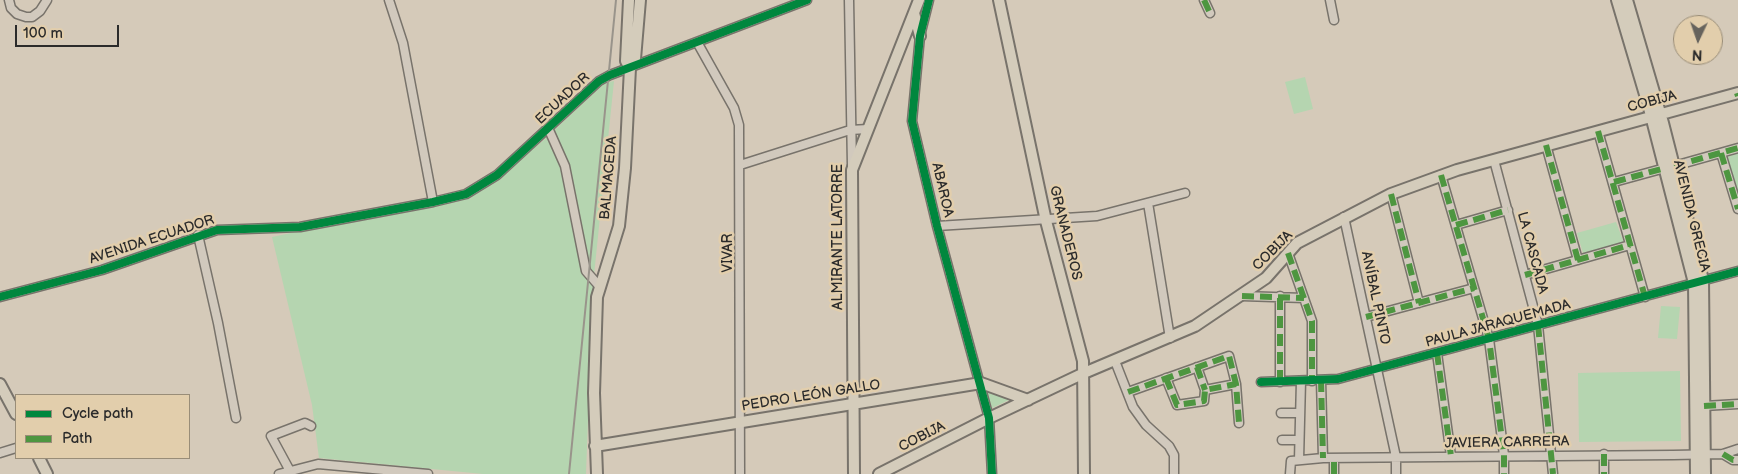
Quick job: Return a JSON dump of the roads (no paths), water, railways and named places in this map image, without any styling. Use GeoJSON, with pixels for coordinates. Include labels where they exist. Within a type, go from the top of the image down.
{"type":"FeatureCollection","features":[{"type":"Feature","properties":{"kind":"main road","name":"BALMACEDA"},"geometry":{"type":"LineString","coordinates":[[630,0],[626,63],[630,68]]}},
{"type":"Feature","properties":{"kind":"main road","name":"BALMACEDA"},"geometry":{"type":"LineString","coordinates":[[597,474],[595,446],[597,297],[619,226],[623,198],[630,68],[635,59],[640,0]]}},
{"type":"Feature","properties":{"kind":"main road"},"geometry":{"type":"LineString","coordinates":[[852,170],[919,0]]}},
{"type":"Feature","properties":{"kind":"main road","name":"GRANADEROS"},"geometry":{"type":"LineString","coordinates":[[999,0],[1046,221],[1083,361],[1084,474]]}},
{"type":"Feature","properties":{"kind":"main road","name":"AVENIDA GRECIA"},"geometry":{"type":"LineString","coordinates":[[1617,0],[1656,115]]}},
{"type":"Feature","properties":{"kind":"main road","name":"AVENIDA GRECIA"},"geometry":{"type":"LineString","coordinates":[[1627,0],[1699,282],[1704,406],[1700,454],[1696,474]]}},
{"type":"Feature","properties":{"kind":"main road"},"geometry":{"type":"LineString","coordinates":[[914,13],[920,36]]}},
{"type":"Feature","properties":{"kind":"main road","name":"COBIJA"},"geometry":{"type":"LineString","coordinates":[[879,474],[989,418],[1084,373],[1195,326],[1266,278],[1297,243],[1391,194],[1441,175],[1738,94]]}},
{"type":"Feature","properties":{"kind":"main road","name":"ALMIRANTE LATORRE"},"geometry":{"type":"LineString","coordinates":[[852,170],[852,404],[854,474]]}},
{"type":"Feature","properties":{"kind":"main road","name":"AVENIDA GRECIA"},"geometry":{"type":"LineString","coordinates":[[1699,282],[1700,454],[1705,474]]}},
{"type":"Feature","properties":{"kind":"main road","name":"PEDRO LEÓN GALLO"},"geometry":{"type":"LineString","coordinates":[[595,446],[980,383],[1028,400]]}},
{"type":"Feature","properties":{"kind":"main road"},"geometry":{"type":"LineString","coordinates":[[0,384],[15,412]]}},
{"type":"Feature","properties":{"kind":"main road","name":"BALMACEDA"},"geometry":{"type":"LineString","coordinates":[[592,474],[595,446]]}},
{"type":"Feature","properties":{"kind":"main road"},"geometry":{"type":"LineString","coordinates":[[40,459],[47,474]]}},
{"type":"Feature","properties":{"kind":"street"},"geometry":{"type":"LineString","coordinates":[[9,0],[11,8],[17,14],[26,17],[40,11],[48,0]]}},
{"type":"Feature","properties":{"kind":"street"},"geometry":{"type":"LineString","coordinates":[[389,0],[403,43],[433,202]]}},
{"type":"Feature","properties":{"kind":"street","name":"ECUADOR"},"geometry":{"type":"LineString","coordinates":[[433,202],[466,194],[483,186],[549,130],[599,81],[807,0]]}},
{"type":"Feature","properties":{"kind":"street","name":"ALMIRANTE LATORRE"},"geometry":{"type":"LineString","coordinates":[[849,0],[852,170]]}},
{"type":"Feature","properties":{"kind":"street","name":"ABAROA"},"geometry":{"type":"LineString","coordinates":[[929,0],[920,36],[912,121],[989,418],[992,474]]}},
{"type":"Feature","properties":{"kind":"street"},"geometry":{"type":"LineString","coordinates":[[1204,0],[1210,13]]}},
{"type":"Feature","properties":{"kind":"street"},"geometry":{"type":"LineString","coordinates":[[1330,0],[1334,20]]}},
{"type":"Feature","properties":{"kind":"street","name":"VIVAR"},"geometry":{"type":"LineString","coordinates":[[696,42],[734,108],[739,126],[740,474]]}},
{"type":"Feature","properties":{"kind":"street"},"geometry":{"type":"LineString","coordinates":[[740,165],[850,130],[868,128]]}},
{"type":"Feature","properties":{"kind":"street"},"geometry":{"type":"LineString","coordinates":[[549,130],[565,166],[586,271],[600,287]]}},
{"type":"Feature","properties":{"kind":"street"},"geometry":{"type":"LineString","coordinates":[[1598,131],[1614,182],[1645,297]]}},
{"type":"Feature","properties":{"kind":"street"},"geometry":{"type":"LineString","coordinates":[[1546,145],[1578,260]]}},
{"type":"Feature","properties":{"kind":"street"},"geometry":{"type":"LineString","coordinates":[[1614,182],[1738,148]]}},
{"type":"Feature","properties":{"kind":"street"},"geometry":{"type":"LineString","coordinates":[[1721,153],[1738,209]]}},
{"type":"Feature","properties":{"kind":"street","name":"LA CASCADA"},"geometry":{"type":"LineString","coordinates":[[1494,160],[1538,326],[1553,474]]}},
{"type":"Feature","properties":{"kind":"street"},"geometry":{"type":"LineString","coordinates":[[1441,175],[1489,339],[1504,456],[1504,474]]}},
{"type":"Feature","properties":{"kind":"street"},"geometry":{"type":"LineString","coordinates":[[938,226],[1046,221],[1097,216],[1185,193]]}},
{"type":"Feature","properties":{"kind":"street"},"geometry":{"type":"LineString","coordinates":[[1391,194],[1419,303]]}},
{"type":"Feature","properties":{"kind":"street","name":"AVENIDA ECUADOR"},"geometry":{"type":"LineString","coordinates":[[0,296],[102,270],[198,235],[217,230],[300,227],[433,202]]}},
{"type":"Feature","properties":{"kind":"street"},"geometry":{"type":"LineString","coordinates":[[1148,202],[1170,338]]}},
{"type":"Feature","properties":{"kind":"street"},"geometry":{"type":"LineString","coordinates":[[1456,225],[1508,210]]}},
{"type":"Feature","properties":{"kind":"street","name":"ANÍBAL PINTO"},"geometry":{"type":"LineString","coordinates":[[1344,217],[1396,457],[1396,474]]}},
{"type":"Feature","properties":{"kind":"street"},"geometry":{"type":"LineString","coordinates":[[198,235],[236,418]]}},
{"type":"Feature","properties":{"kind":"street"},"geometry":{"type":"LineString","coordinates":[[1525,275],[1630,245]]}},
{"type":"Feature","properties":{"kind":"street"},"geometry":{"type":"LineString","coordinates":[[1288,253],[1312,322],[1323,458]]}},
{"type":"Feature","properties":{"kind":"street","name":"PAULA JARAQUEMADA"},"geometry":{"type":"LineString","coordinates":[[1261,382],[1338,380],[1738,271]]}},
{"type":"Feature","properties":{"kind":"street"},"geometry":{"type":"LineString","coordinates":[[1366,317],[1474,288]]}},
{"type":"Feature","properties":{"kind":"street"},"geometry":{"type":"LineString","coordinates":[[1242,296],[1304,298]]}},
{"type":"Feature","properties":{"kind":"street"},"geometry":{"type":"LineString","coordinates":[[1280,296],[1280,382]]}},
{"type":"Feature","properties":{"kind":"street"},"geometry":{"type":"LineString","coordinates":[[1437,353],[1451,456]]}},
{"type":"Feature","properties":{"kind":"street"},"geometry":{"type":"LineString","coordinates":[[1128,392],[1229,356],[1236,384],[1239,424]]}},
{"type":"Feature","properties":{"kind":"street"},"geometry":{"type":"LineString","coordinates":[[1115,361],[1133,407],[1146,425],[1169,446],[1174,455],[1174,474]]}},
{"type":"Feature","properties":{"kind":"street"},"geometry":{"type":"LineString","coordinates":[[1166,378],[1177,405],[1204,401],[1205,390],[1197,367]]}},
{"type":"Feature","properties":{"kind":"street"},"geometry":{"type":"LineString","coordinates":[[1299,460],[1301,381]]}},
{"type":"Feature","properties":{"kind":"street"},"geometry":{"type":"LineString","coordinates":[[1205,390],[1236,384]]}},
{"type":"Feature","properties":{"kind":"street"},"geometry":{"type":"LineString","coordinates":[[1704,406],[1738,404]]}},
{"type":"Feature","properties":{"kind":"street"},"geometry":{"type":"LineString","coordinates":[[1282,413],[1300,413]]}},
{"type":"Feature","properties":{"kind":"street"},"geometry":{"type":"LineString","coordinates":[[290,471],[271,436],[305,424],[311,426]]}},
{"type":"Feature","properties":{"kind":"street"},"geometry":{"type":"LineString","coordinates":[[1282,440],[1300,440]]}},
{"type":"Feature","properties":{"kind":"street"},"geometry":{"type":"LineString","coordinates":[[0,453],[15,448]]}},
{"type":"Feature","properties":{"kind":"street","name":"JAVIERA CARRERA"},"geometry":{"type":"LineString","coordinates":[[1290,474],[1291,460],[1323,458],[1723,454],[1738,449]]}},
{"type":"Feature","properties":{"kind":"street"},"geometry":{"type":"LineString","coordinates":[[1604,454],[1604,474]]}},
{"type":"Feature","properties":{"kind":"street","name":"JAVIERA CARRERA"},"geometry":{"type":"LineString","coordinates":[[1723,454],[1733,460],[1738,460]]}},
{"type":"Feature","properties":{"kind":"street"},"geometry":{"type":"LineString","coordinates":[[1334,458],[1334,474]]}},
{"type":"Feature","properties":{"kind":"street"},"geometry":{"type":"LineString","coordinates":[[317,474],[318,464]]}},
{"type":"Feature","properties":{"kind":"street"},"geometry":{"type":"LineString","coordinates":[[279,474],[318,464],[380,472],[428,474]]}},
{"type":"Feature","properties":{"kind":"railway"},"geometry":{"type":"LineString","coordinates":[[569,474],[616,0]]}}]}
